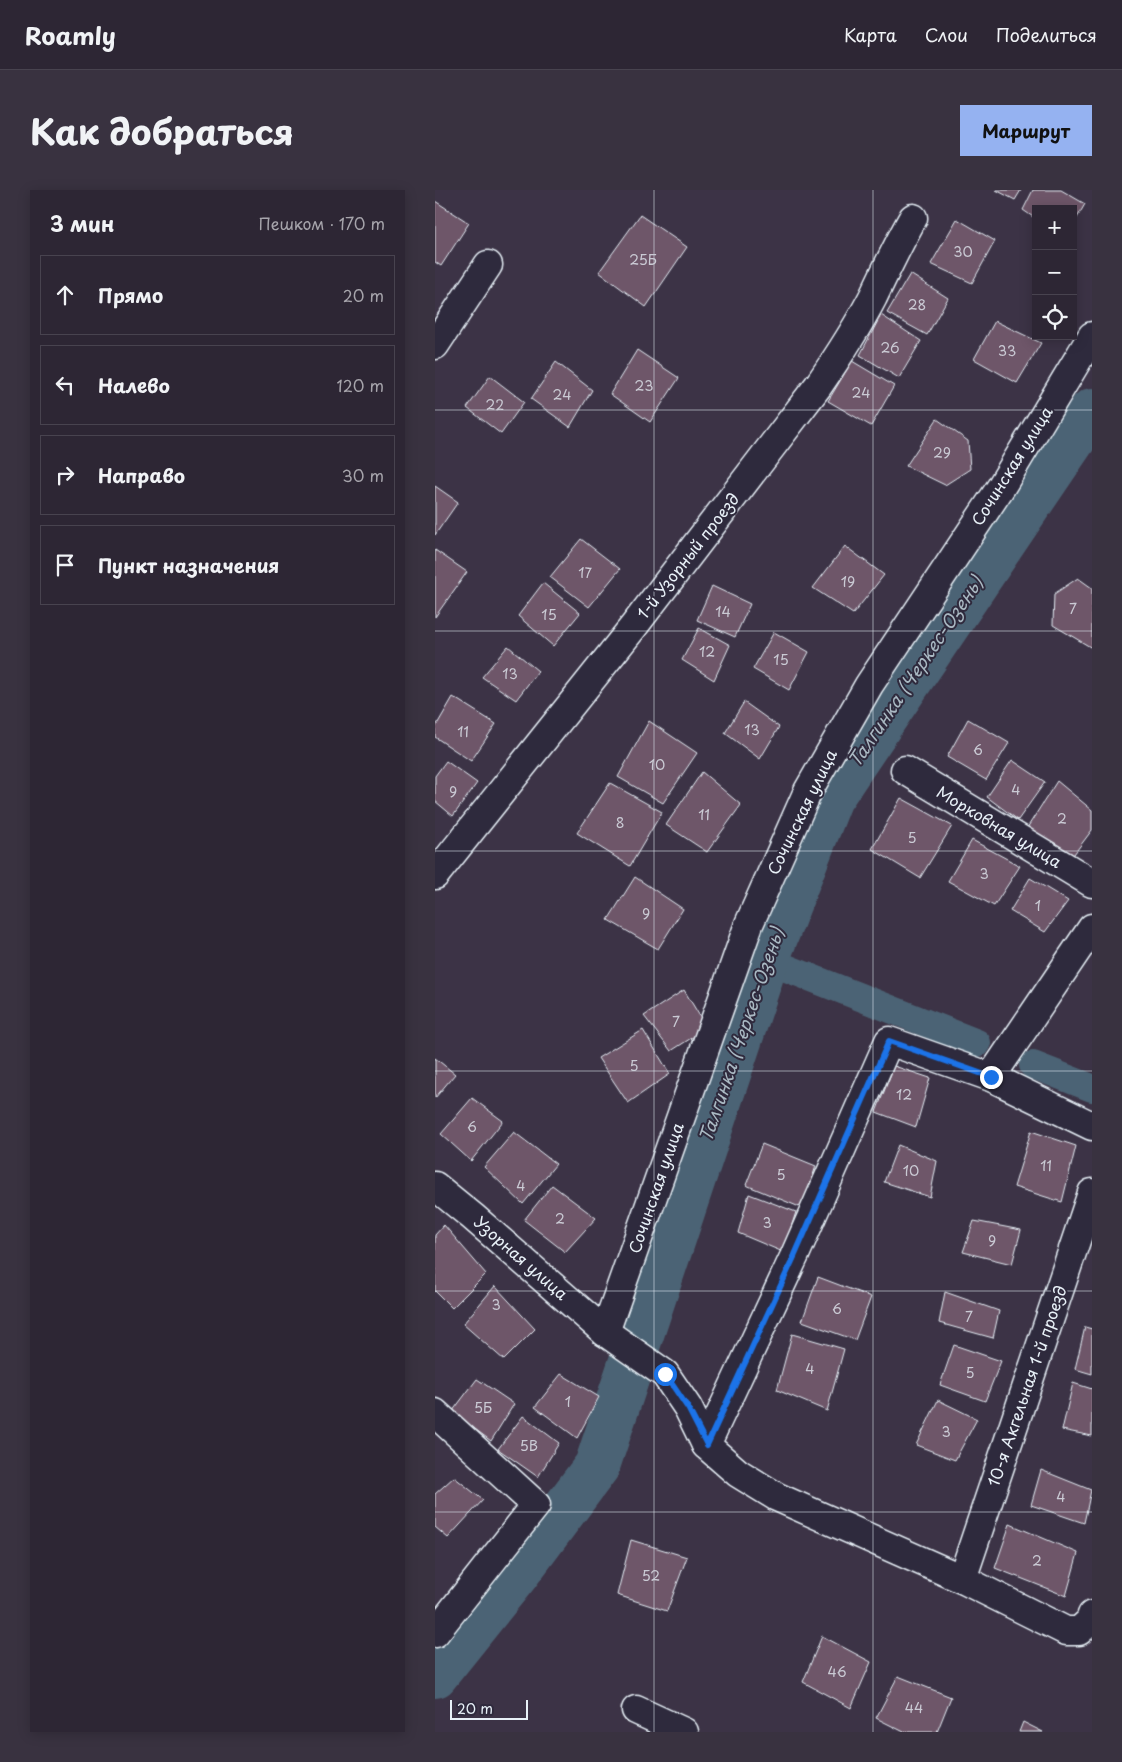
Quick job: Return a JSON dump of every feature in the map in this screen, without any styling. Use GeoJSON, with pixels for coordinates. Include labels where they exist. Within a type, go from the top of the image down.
{"type":"FeatureCollection","features":[{"type":"Feature","properties":{"kind":"street","name":"1-й Узорный проезд"},"geometry":{"type":"LineString","coordinates":[[435,875],[634,626],[818,386],[843,350],[873,297],[894,251],[913,218]]}},
{"type":"Feature","properties":{"kind":"street"},"geometry":{"type":"LineString","coordinates":[[435,345],[488,265]]}},
{"type":"Feature","properties":{"kind":"street","name":"Сочинская улица"},"geometry":{"type":"LineString","coordinates":[[605,1332],[749,924],[808,792],[869,685],[1001,488],[1092,336]]}},
{"type":"Feature","properties":{"kind":"street","name":"Морковная улица"},"geometry":{"type":"LineString","coordinates":[[905,770],[1092,883]]}},
{"type":"Feature","properties":{"kind":"street"},"geometry":{"type":"LineString","coordinates":[[991,1077],[1092,928]]}},
{"type":"Feature","properties":{"kind":"street"},"geometry":{"type":"LineString","coordinates":[[1092,1126],[991,1077],[889,1041],[794,1257],[707,1445],[738,1473],[777,1497],[962,1578],[1066,1631],[1079,1631],[1090,1621],[1092,1615]]}},
{"type":"Feature","properties":{"kind":"street","name":"Узорная улица"},"geometry":{"type":"LineString","coordinates":[[435,1186],[473,1216],[605,1332],[665,1374],[688,1408],[707,1445]]}},
{"type":"Feature","properties":{"kind":"street","name":"10-я Акгельная 1-й проезд"},"geometry":{"type":"LineString","coordinates":[[962,1578],[1092,1193]]}},
{"type":"Feature","properties":{"kind":"street"},"geometry":{"type":"LineString","coordinates":[[435,1413],[536,1505],[435,1633]]}},
{"type":"Feature","properties":{"kind":"street"},"geometry":{"type":"LineString","coordinates":[[636,1710],[684,1732]]}},
{"type":"Feature","properties":{"kind":"building"},"geometry":{"type":"Polygon","coordinates":[[[996,190],[1021,190],[1015,200],[996,190]]]}},
{"type":"Feature","properties":{"kind":"building"},"geometry":{"type":"Polygon","coordinates":[[[1033,190],[1061,190],[1085,204],[1077,218],[1077,205],[1032,205],[1032,216],[1023,210],[1033,190]]]}},
{"type":"Feature","properties":{"kind":"building"},"geometry":{"type":"Polygon","coordinates":[[[435,201],[469,223],[441,266],[435,262],[435,201]]]}},
{"type":"Feature","properties":{"kind":"building"},"geometry":{"type":"Polygon","coordinates":[[[640,215],[687,247],[646,307],[599,272],[640,215]]]}},
{"type":"Feature","properties":{"kind":"building"},"geometry":{"type":"Polygon","coordinates":[[[957,219],[995,241],[972,283],[931,264],[957,219]]]}},
{"type":"Feature","properties":{"kind":"building"},"geometry":{"type":"Polygon","coordinates":[[[910,274],[948,298],[927,335],[887,313],[910,274]]]}},
{"type":"Feature","properties":{"kind":"building"},"geometry":{"type":"Polygon","coordinates":[[[881,315],[921,341],[899,378],[860,355],[881,315]]]}},
{"type":"Feature","properties":{"kind":"building"},"geometry":{"type":"Polygon","coordinates":[[[995,321],[1041,343],[1017,383],[974,359],[995,321]]]}},
{"type":"Feature","properties":{"kind":"building"},"geometry":{"type":"Polygon","coordinates":[[[637,350],[679,378],[650,422],[610,394],[637,350]]]}},
{"type":"Feature","properties":{"kind":"building"},"geometry":{"type":"Polygon","coordinates":[[[852,361],[894,386],[871,426],[828,401],[852,361]]]}},
{"type":"Feature","properties":{"kind":"building"},"geometry":{"type":"Polygon","coordinates":[[[556,362],[592,390],[570,427],[531,399],[556,362]]]}},
{"type":"Feature","properties":{"kind":"building"},"geometry":{"type":"Polygon","coordinates":[[[490,376],[524,402],[501,434],[467,408],[490,376]]]}},
{"type":"Feature","properties":{"kind":"building"},"geometry":{"type":"Polygon","coordinates":[[[937,419],[968,441],[970,469],[945,485],[906,466],[937,419]]]}},
{"type":"Feature","properties":{"kind":"building"},"geometry":{"type":"Polygon","coordinates":[[[435,486],[458,502],[435,535],[435,486]]]}},
{"type":"Feature","properties":{"kind":"building"},"geometry":{"type":"Polygon","coordinates":[[[581,539],[620,569],[589,607],[550,577],[581,539]]]}},
{"type":"Feature","properties":{"kind":"building"},"geometry":{"type":"Polygon","coordinates":[[[845,546],[884,575],[853,614],[813,588],[845,546]]]}},
{"type":"Feature","properties":{"kind":"building"},"geometry":{"type":"Polygon","coordinates":[[[435,550],[467,572],[435,617],[435,550]]]}},
{"type":"Feature","properties":{"kind":"building"},"geometry":{"type":"Polygon","coordinates":[[[1078,578],[1092,588],[1092,648],[1053,625],[1054,594],[1078,578]]]}},
{"type":"Feature","properties":{"kind":"building"},"geometry":{"type":"Polygon","coordinates":[[[543,583],[580,613],[553,646],[518,616],[543,583]]]}},
{"type":"Feature","properties":{"kind":"building"},"geometry":{"type":"Polygon","coordinates":[[[712,586],[750,604],[735,637],[697,620],[712,586]]]}},
{"type":"Feature","properties":{"kind":"building"},"geometry":{"type":"Polygon","coordinates":[[[699,628],[730,645],[714,680],[682,660],[699,628]]]}},
{"type":"Feature","properties":{"kind":"building"},"geometry":{"type":"Polygon","coordinates":[[[774,632],[809,652],[789,690],[753,669],[774,632]]]}},
{"type":"Feature","properties":{"kind":"building"},"geometry":{"type":"Polygon","coordinates":[[[508,646],[538,671],[516,700],[482,677],[508,646]]]}},
{"type":"Feature","properties":{"kind":"building"},"geometry":{"type":"Polygon","coordinates":[[[453,697],[496,724],[471,761],[435,737],[435,728],[453,697]]]}},
{"type":"Feature","properties":{"kind":"building"},"geometry":{"type":"Polygon","coordinates":[[[744,702],[779,727],[760,759],[725,733],[744,702]]]}},
{"type":"Feature","properties":{"kind":"building"},"geometry":{"type":"Polygon","coordinates":[[[968,719],[1009,743],[986,780],[947,757],[968,719]]]}},
{"type":"Feature","properties":{"kind":"building"},"geometry":{"type":"Polygon","coordinates":[[[649,721],[697,753],[663,803],[618,777],[649,721]]]}},
{"type":"Feature","properties":{"kind":"building"},"geometry":{"type":"Polygon","coordinates":[[[1012,760],[1045,782],[1018,820],[987,797],[1012,760]]]}},
{"type":"Feature","properties":{"kind":"building"},"geometry":{"type":"Polygon","coordinates":[[[446,761],[477,783],[453,816],[435,801],[435,776],[446,761]]]}},
{"type":"Feature","properties":{"kind":"building"},"geometry":{"type":"Polygon","coordinates":[[[702,772],[741,805],[707,852],[666,825],[702,772]]]}},
{"type":"Feature","properties":{"kind":"building"},"geometry":{"type":"Polygon","coordinates":[[[1057,781],[1092,810],[1092,830],[1071,858],[1027,828],[1057,781]]]}},
{"type":"Feature","properties":{"kind":"building"},"geometry":{"type":"Polygon","coordinates":[[[610,783],[662,812],[630,866],[577,833],[610,783]]]}},
{"type":"Feature","properties":{"kind":"building"},"geometry":{"type":"Polygon","coordinates":[[[901,798],[952,826],[920,878],[872,849],[901,798]]]}},
{"type":"Feature","properties":{"kind":"building"},"geometry":{"type":"Polygon","coordinates":[[[972,840],[1020,866],[994,906],[948,881],[972,840]]]}},
{"type":"Feature","properties":{"kind":"building"},"geometry":{"type":"Polygon","coordinates":[[[635,877],[683,909],[658,949],[608,920],[635,877]]]}},
{"type":"Feature","properties":{"kind":"building"},"geometry":{"type":"Polygon","coordinates":[[[1030,878],[1068,901],[1045,932],[1010,911],[1030,878]]]}},
{"type":"Feature","properties":{"kind":"building"},"geometry":{"type":"Polygon","coordinates":[[[684,990],[707,1028],[671,1051],[644,1016],[684,990]]]}},
{"type":"Feature","properties":{"kind":"building"},"geometry":{"type":"Polygon","coordinates":[[[643,1030],[670,1074],[628,1103],[598,1058],[643,1030]]]}},
{"type":"Feature","properties":{"kind":"building"},"geometry":{"type":"Polygon","coordinates":[[[435,1058],[455,1074],[435,1098],[435,1058]]]}},
{"type":"Feature","properties":{"kind":"building"},"geometry":{"type":"Polygon","coordinates":[[[894,1066],[930,1078],[916,1127],[876,1112],[894,1066]]]}},
{"type":"Feature","properties":{"kind":"building"},"geometry":{"type":"Polygon","coordinates":[[[472,1098],[503,1121],[471,1161],[441,1134],[472,1098]]]}},
{"type":"Feature","properties":{"kind":"building"},"geometry":{"type":"Polygon","coordinates":[[[1031,1131],[1076,1146],[1062,1202],[1014,1187],[1031,1131]]]}},
{"type":"Feature","properties":{"kind":"building"},"geometry":{"type":"Polygon","coordinates":[[[514,1132],[556,1164],[523,1204],[484,1167],[514,1132]]]}},
{"type":"Feature","properties":{"kind":"building"},"geometry":{"type":"Polygon","coordinates":[[[762,1144],[816,1166],[802,1208],[746,1185],[762,1144]]]}},
{"type":"Feature","properties":{"kind":"building"},"geometry":{"type":"Polygon","coordinates":[[[898,1145],[937,1161],[930,1197],[884,1182],[898,1145]]]}},
{"type":"Feature","properties":{"kind":"building"},"geometry":{"type":"Polygon","coordinates":[[[552,1185],[596,1218],[565,1252],[524,1220],[552,1185]]]}},
{"type":"Feature","properties":{"kind":"building"},"geometry":{"type":"Polygon","coordinates":[[[749,1194],[796,1212],[783,1252],[738,1233],[749,1194]]]}},
{"type":"Feature","properties":{"kind":"building"},"geometry":{"type":"Polygon","coordinates":[[[974,1221],[1021,1230],[1012,1264],[963,1252],[974,1221]]]}},
{"type":"Feature","properties":{"kind":"building"},"geometry":{"type":"Polygon","coordinates":[[[444,1225],[486,1274],[452,1308],[435,1291],[435,1235],[444,1225]]]}},
{"type":"Feature","properties":{"kind":"building"},"geometry":{"type":"Polygon","coordinates":[[[818,1277],[871,1297],[855,1340],[802,1321],[818,1277]]]}},
{"type":"Feature","properties":{"kind":"building"},"geometry":{"type":"Polygon","coordinates":[[[495,1286],[535,1329],[504,1360],[463,1324],[495,1286]]]}},
{"type":"Feature","properties":{"kind":"building"},"geometry":{"type":"Polygon","coordinates":[[[945,1292],[999,1311],[993,1338],[939,1323],[945,1292]]]}},
{"type":"Feature","properties":{"kind":"building"},"geometry":{"type":"Polygon","coordinates":[[[1085,1327],[1092,1329],[1092,1374],[1075,1369],[1085,1327]]]}},
{"type":"Feature","properties":{"kind":"building"},"geometry":{"type":"Polygon","coordinates":[[[792,1334],[844,1349],[827,1411],[777,1390],[792,1334]]]}},
{"type":"Feature","properties":{"kind":"building"},"geometry":{"type":"Polygon","coordinates":[[[954,1345],[1001,1361],[985,1401],[940,1385],[954,1345]]]}},
{"type":"Feature","properties":{"kind":"building"},"geometry":{"type":"Polygon","coordinates":[[[561,1374],[599,1397],[577,1438],[535,1407],[561,1374]]]}},
{"type":"Feature","properties":{"kind":"building"},"geometry":{"type":"Polygon","coordinates":[[[477,1379],[514,1404],[491,1441],[452,1412],[477,1379]]]}},
{"type":"Feature","properties":{"kind":"building"},"geometry":{"type":"Polygon","coordinates":[[[1073,1383],[1092,1389],[1092,1436],[1062,1430],[1073,1383]]]}},
{"type":"Feature","properties":{"kind":"building"},"geometry":{"type":"Polygon","coordinates":[[[938,1400],[977,1419],[955,1460],[916,1445],[938,1400]]]}},
{"type":"Feature","properties":{"kind":"building"},"geometry":{"type":"Polygon","coordinates":[[[523,1416],[559,1443],[538,1477],[498,1449],[523,1416]]]}},
{"type":"Feature","properties":{"kind":"building"},"geometry":{"type":"Polygon","coordinates":[[[1041,1470],[1091,1490],[1084,1523],[1031,1505],[1041,1470]]]}},
{"type":"Feature","properties":{"kind":"building"},"geometry":{"type":"Polygon","coordinates":[[[454,1477],[483,1500],[448,1538],[435,1527],[435,1494],[454,1477]]]}},
{"type":"Feature","properties":{"kind":"building"},"geometry":{"type":"Polygon","coordinates":[[[1010,1524],[1078,1553],[1066,1596],[995,1568],[1010,1524]]]}},
{"type":"Feature","properties":{"kind":"building"},"geometry":{"type":"Polygon","coordinates":[[[631,1540],[687,1557],[667,1611],[617,1595],[631,1540]]]}},
{"type":"Feature","properties":{"kind":"building"},"geometry":{"type":"Polygon","coordinates":[[[822,1636],[871,1662],[851,1708],[803,1682],[822,1636]]]}},
{"type":"Feature","properties":{"kind":"building"},"geometry":{"type":"Polygon","coordinates":[[[898,1676],[951,1697],[937,1732],[904,1732],[876,1718],[898,1676]]]}},
{"type":"Feature","properties":{"kind":"building"},"geometry":{"type":"Polygon","coordinates":[[[1023,1722],[1043,1732],[1019,1732],[1023,1722]]]}},
{"type":"Feature","properties":{"kind":"waterway","name":"Талгинка (Черкес-Озень)"},"geometry":{"type":"LineString","coordinates":[[435,1675],[517,1573],[597,1466],[766,960],[830,798],[1092,411]]}},
{"type":"Feature","properties":{"kind":"waterway"},"geometry":{"type":"LineString","coordinates":[[766,960],[977,1043]]}},
{"type":"Feature","properties":{"kind":"waterway"},"geometry":{"type":"LineString","coordinates":[[1033,1065],[1092,1088]]}},
{"type":"Feature","properties":{"kind":"route"},"geometry":{"type":"LineString","coordinates":[[665,1374],[688,1408],[707,1445],[794,1257],[889,1041],[991,1077]]}}]}
